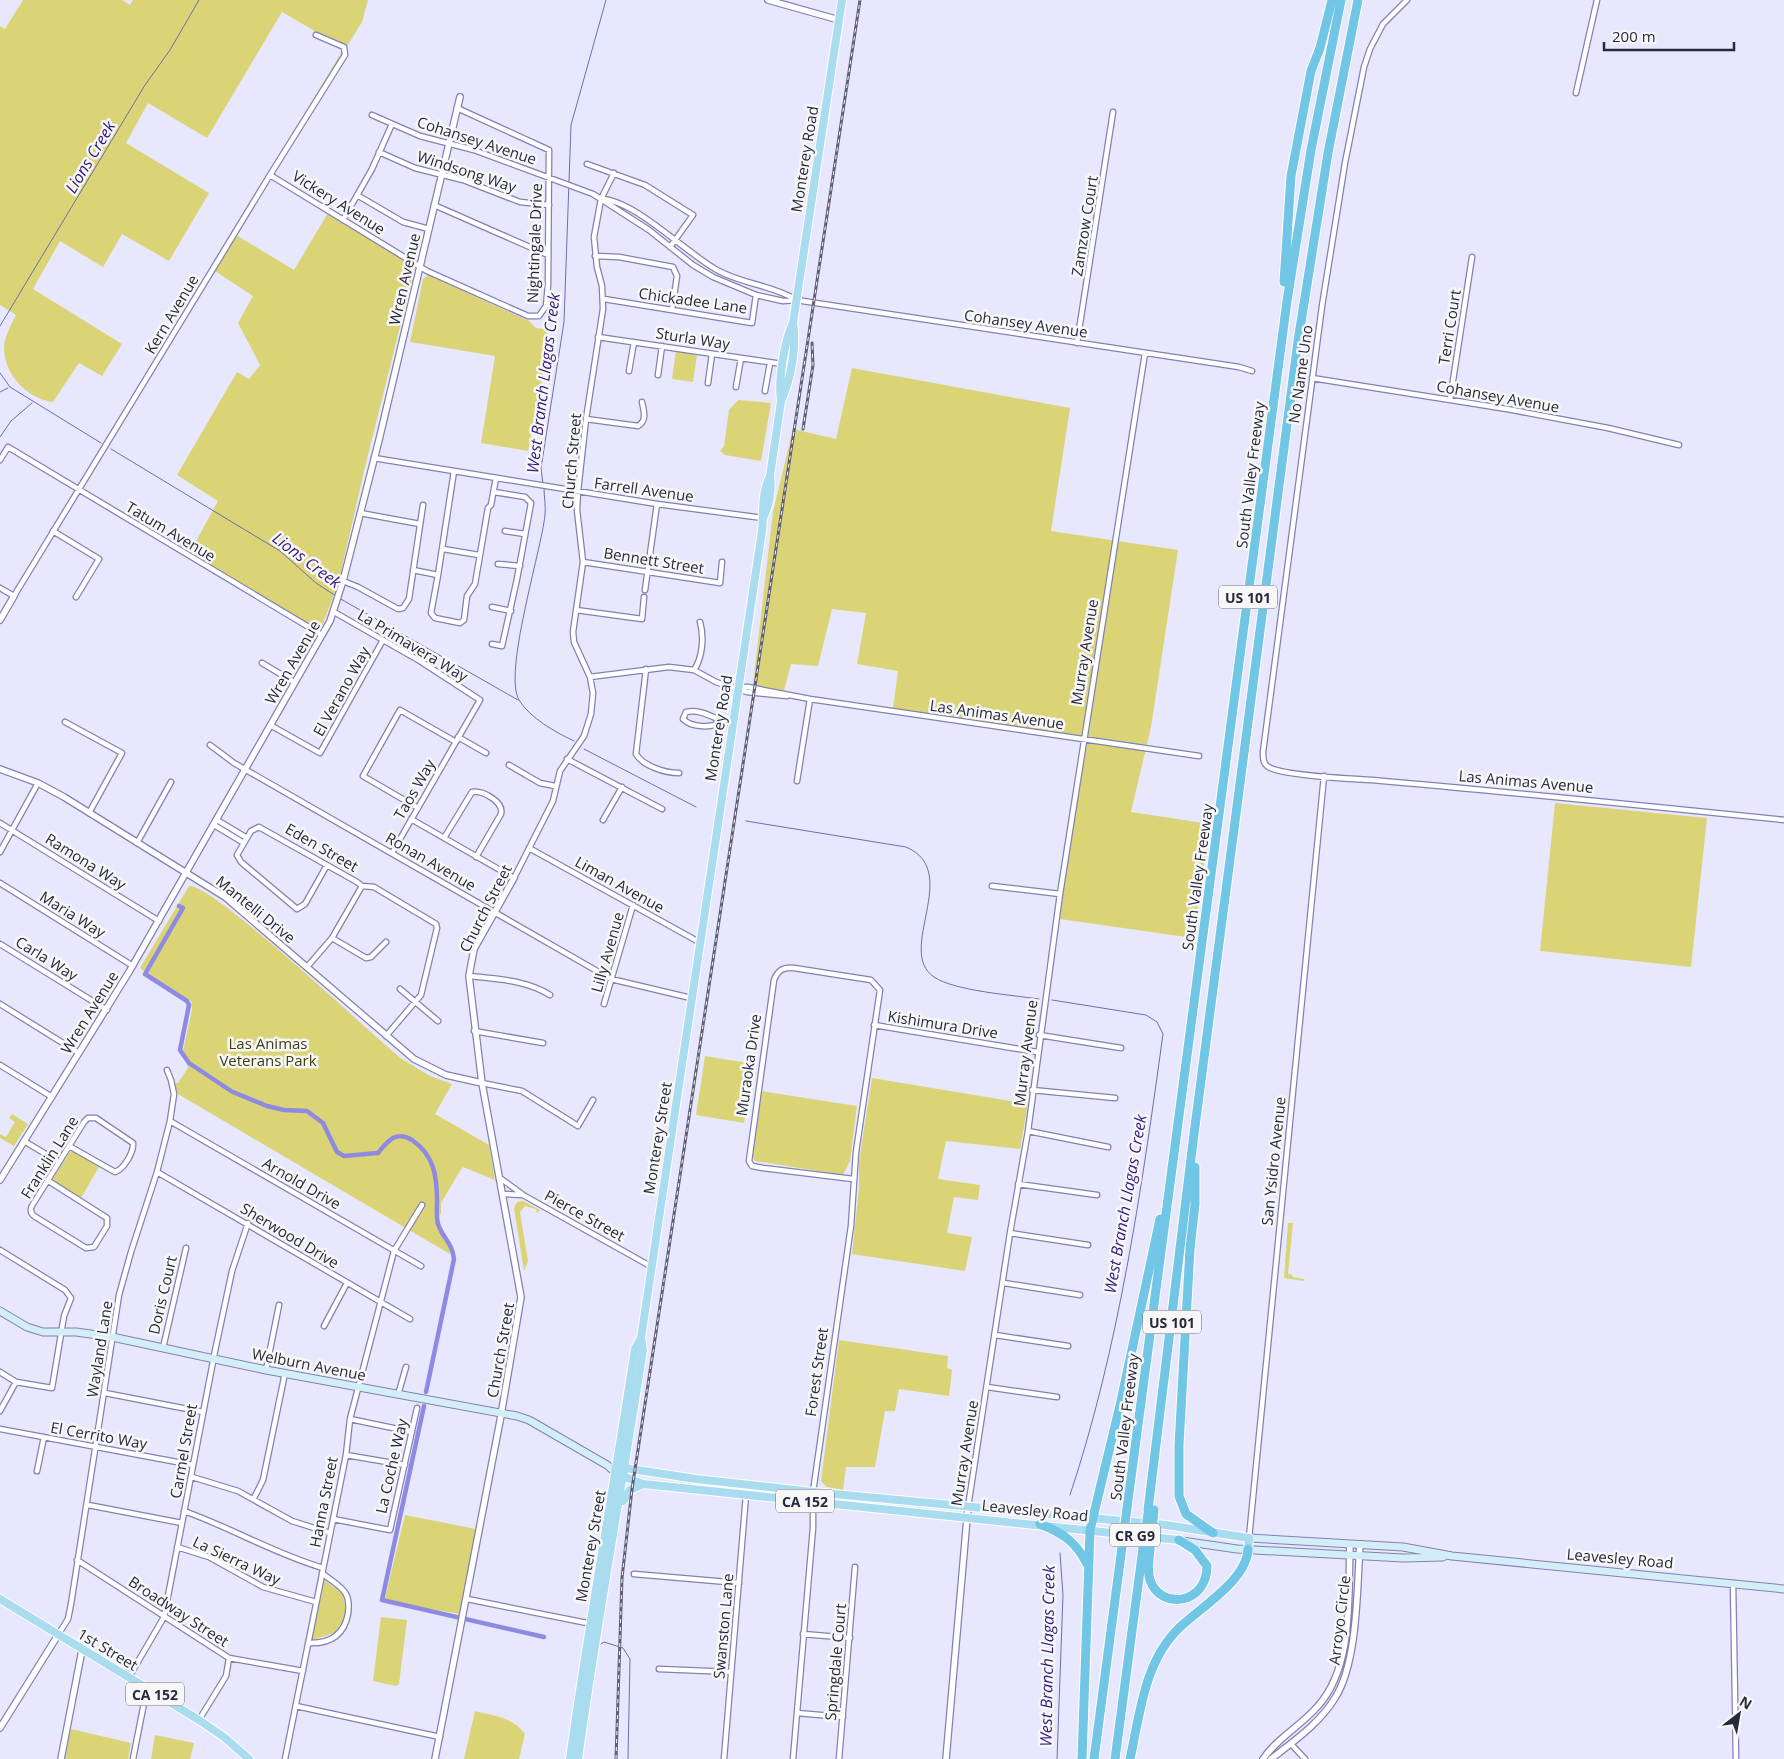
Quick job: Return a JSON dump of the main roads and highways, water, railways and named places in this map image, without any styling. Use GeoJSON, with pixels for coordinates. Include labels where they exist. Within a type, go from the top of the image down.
{"type":"FeatureCollection","features":[{"type":"Feature","properties":{"kind":"highway"},"geometry":{"type":"LineString","coordinates":[[1277,374],[1291,176],[1311,71],[1320,48],[1332,0]]}},
{"type":"Feature","properties":{"kind":"highway","name":"South Valley Freeway"},"geometry":{"type":"LineString","coordinates":[[1094,1759],[1277,374],[1304,189],[1342,0]]}},
{"type":"Feature","properties":{"kind":"highway","name":"South Valley Freeway"},"geometry":{"type":"LineString","coordinates":[[1115,1759],[1146,1549],[1194,1134],[1309,266],[1328,153],[1358,0]]}},
{"type":"Feature","properties":{"kind":"highway"},"geometry":{"type":"LineString","coordinates":[[1194,1134],[1195,1204],[1190,1249],[1179,1445],[1179,1496],[1186,1514],[1193,1521],[1213,1533]]}},
{"type":"Feature","properties":{"kind":"highway"},"geometry":{"type":"LineString","coordinates":[[1082,1759],[1090,1530],[1121,1401],[1161,1214],[1168,1196]]}},
{"type":"Feature","properties":{"kind":"highway","name":"CA 152"},"geometry":{"type":"LineString","coordinates":[[1040,1524],[1064,1534],[1074,1543],[1088,1567]]}},
{"type":"Feature","properties":{"kind":"highway"},"geometry":{"type":"LineString","coordinates":[[1146,1549],[1149,1574],[1155,1589],[1163,1595],[1175,1598],[1192,1596],[1204,1584],[1207,1566],[1195,1550],[1179,1540]]}},
{"type":"Feature","properties":{"kind":"highway"},"geometry":{"type":"LineString","coordinates":[[1130,1759],[1145,1688],[1159,1653],[1180,1628],[1237,1576],[1245,1566],[1248,1549]]}},
{"type":"Feature","properties":{"kind":"main road","name":"Monterey Road"},"geometry":{"type":"LineString","coordinates":[[699,942],[763,518],[768,507],[772,488],[770,476],[794,341],[793,323],[796,300],[842,0]]}},
{"type":"Feature","properties":{"kind":"main road","name":"Monterey Road"},"geometry":{"type":"LineString","coordinates":[[782,401],[780,389],[788,333],[793,323]]}},
{"type":"Feature","properties":{"kind":"main road","name":"Monterey Street"},"geometry":{"type":"LineString","coordinates":[[578,1759],[594,1624],[618,1515],[635,1349],[641,1338],[699,942]]}},
{"type":"Feature","properties":{"kind":"main road","name":"Welburn Avenue"},"geometry":{"type":"LineString","coordinates":[[0,1311],[35,1330],[61,1333],[76,1332],[112,1337],[266,1370],[529,1420],[621,1472]]}},
{"type":"Feature","properties":{"kind":"main road","name":"Monterey Street"},"geometry":{"type":"LineString","coordinates":[[570,1759],[621,1472]]}},
{"type":"Feature","properties":{"kind":"main road","name":"Leavesley Road"},"geometry":{"type":"LineString","coordinates":[[621,1472],[1166,1525],[1249,1538],[1403,1547],[1452,1556],[1784,1589]]}},
{"type":"Feature","properties":{"kind":"main road","name":"Leavesley Road"},"geometry":{"type":"LineString","coordinates":[[621,1472],[643,1484],[1040,1524],[1179,1540],[1217,1547],[1417,1559],[1452,1556]]}},
{"type":"Feature","properties":{"kind":"main road"},"geometry":{"type":"LineString","coordinates":[[618,1515],[628,1492],[643,1484]]}},
{"type":"Feature","properties":{"kind":"main road","name":"San Ysidro Avenue"},"geometry":{"type":"LineString","coordinates":[[1248,1549],[1249,1538]]}},
{"type":"Feature","properties":{"kind":"main road","name":"1st Street"},"geometry":{"type":"LineString","coordinates":[[0,1599],[199,1720],[224,1737],[249,1759]]}},
{"type":"Feature","properties":{"kind":"waterway","name":"Lions Creek"},"geometry":{"type":"LineString","coordinates":[[0,326],[145,85],[170,50],[199,0]]}},
{"type":"Feature","properties":{"kind":"waterway","name":"West Branch Llagas Creek"},"geometry":{"type":"LineString","coordinates":[[543,484],[541,468],[564,322],[571,125],[606,0]]}},
{"type":"Feature","properties":{"kind":"waterway","name":"Lions Creek"},"geometry":{"type":"LineString","coordinates":[[0,373],[10,387],[101,443]]}},
{"type":"Feature","properties":{"kind":"waterway"},"geometry":{"type":"LineString","coordinates":[[0,392],[8,388]]}},
{"type":"Feature","properties":{"kind":"waterway"},"geometry":{"type":"LineString","coordinates":[[0,437],[11,421],[32,403]]}},
{"type":"Feature","properties":{"kind":"waterway","name":"Lions Creek"},"geometry":{"type":"LineString","coordinates":[[111,449],[280,551],[316,583],[336,596]]}},
{"type":"Feature","properties":{"kind":"waterway","name":"West Branch Llagas Creek"},"geometry":{"type":"LineString","coordinates":[[544,488],[545,515],[519,639],[515,686],[519,700],[536,719],[574,741]]}},
{"type":"Feature","properties":{"kind":"waterway","name":"Lions Creek"},"geometry":{"type":"LineString","coordinates":[[339,598],[518,700]]}},
{"type":"Feature","properties":{"kind":"waterway","name":"West Branch Llagas Creek"},"geometry":{"type":"LineString","coordinates":[[584,749],[696,807]]}},
{"type":"Feature","properties":{"kind":"waterway","name":"West Branch Llagas Creek"},"geometry":{"type":"LineString","coordinates":[[746,821],[906,847],[922,858],[929,874],[930,892],[921,949],[924,965],[934,977],[943,982],[969,989],[1039,999]]}},
{"type":"Feature","properties":{"kind":"waterway"},"geometry":{"type":"LineString","coordinates":[[179,906],[183,908],[145,974],[187,1001],[189,1005],[180,1050],[189,1063],[231,1091]]}},
{"type":"Feature","properties":{"kind":"waterway","name":"West Branch Llagas Creek"},"geometry":{"type":"LineString","coordinates":[[1052,1000],[1146,1015],[1157,1022],[1163,1034],[1127,1267],[1102,1382],[1070,1495]]}},
{"type":"Feature","properties":{"kind":"waterway"},"geometry":{"type":"LineString","coordinates":[[233,1092],[267,1106],[284,1110],[307,1111],[323,1123],[337,1152],[344,1156],[378,1153],[393,1138],[401,1136],[412,1140],[430,1159],[435,1175],[438,1224],[451,1248],[454,1259],[426,1392]]}},
{"type":"Feature","properties":{"kind":"waterway"},"geometry":{"type":"LineString","coordinates":[[424,1406],[382,1600],[544,1637]]}},
{"type":"Feature","properties":{"kind":"waterway","name":"West Branch Llagas Creek"},"geometry":{"type":"LineString","coordinates":[[1057,1759],[1063,1595],[1060,1553]]}},
{"type":"Feature","properties":{"kind":"waterway"},"geometry":{"type":"LineString","coordinates":[[601,1644],[604,1642],[623,1648],[630,1659],[628,1759]]}},
{"type":"Feature","properties":{"kind":"railway"},"geometry":{"type":"LineString","coordinates":[[616,1759],[622,1578],[632,1489],[860,0]]}},
{"type":"Feature","properties":{"kind":"railway"},"geometry":{"type":"LineString","coordinates":[[803,429],[813,365],[812,343]]}},
{"type":"Feature","properties":{"kind":"park label","name":"Las Animas Veterans Park"},"geometry":{"type":"Point","coordinates":[268,1052]}}]}
